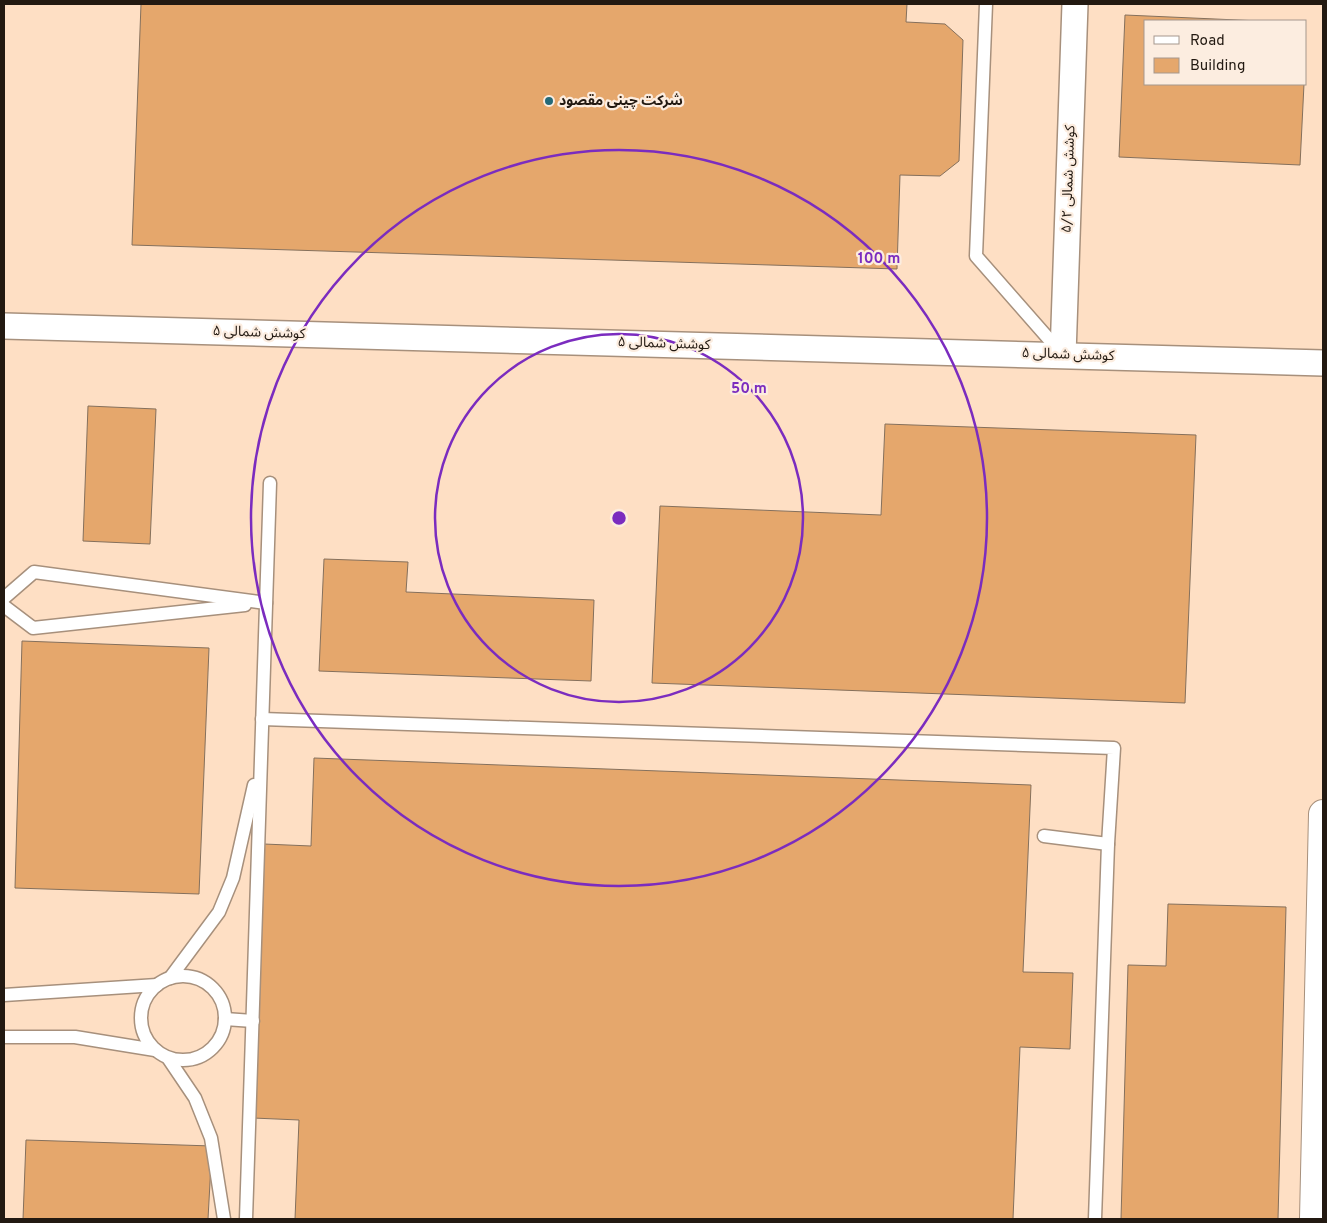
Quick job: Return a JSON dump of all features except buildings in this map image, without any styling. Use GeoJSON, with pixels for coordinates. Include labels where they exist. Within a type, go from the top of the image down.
{"type":"FeatureCollection","features":[{"type":"Feature","properties":{"kind":"street","name":"کوشش شمالی ۵/٢"},"geometry":{"type":"LineString","coordinates":[[1063,355],[1075,4]]}},
{"type":"Feature","properties":{"kind":"street","name":"کوشش شمالی ۵"},"geometry":{"type":"LineString","coordinates":[[4,326],[1323,363]]}},
{"type":"Feature","properties":{"kind":"street"},"geometry":{"type":"LineString","coordinates":[[1314,1219],[1323,814]]}},
{"type":"Feature","properties":{"kind":"lane"},"geometry":{"type":"LineString","coordinates":[[986,4],[976,256],[1063,355]]}},
{"type":"Feature","properties":{"kind":"lane"},"geometry":{"type":"LineString","coordinates":[[246,1219],[270,483]]}},
{"type":"Feature","properties":{"kind":"lane"},"geometry":{"type":"LineString","coordinates":[[4,598],[34,572],[266,603]]}},
{"type":"Feature","properties":{"kind":"lane"},"geometry":{"type":"LineString","coordinates":[[4,606],[33,628],[266,603]]}},
{"type":"Feature","properties":{"kind":"lane"},"geometry":{"type":"LineString","coordinates":[[262,719],[1114,748],[1108,844],[1095,1219]]}},
{"type":"Feature","properties":{"kind":"lane"},"geometry":{"type":"LineString","coordinates":[[170,978],[219,912],[233,878],[261,758]]}},
{"type":"Feature","properties":{"kind":"lane"},"geometry":{"type":"LineString","coordinates":[[1044,836],[1108,844]]}},
{"type":"Feature","properties":{"kind":"lane"},"geometry":{"type":"LineString","coordinates":[[168,1058],[190,1060],[210,1052],[219,1040],[225,1027],[221,998],[211,986],[199,979],[184,976],[170,978],[157,985],[147,996],[142,1010],[142,1024],[146,1038],[155,1050],[168,1058],[195,1098],[211,1138],[224,1219]]}},
{"type":"Feature","properties":{"kind":"lane"},"geometry":{"type":"LineString","coordinates":[[4,995],[157,985]]}},
{"type":"Feature","properties":{"kind":"lane"},"geometry":{"type":"LineString","coordinates":[[225,1019],[252,1021]]}},
{"type":"Feature","properties":{"kind":"lane"},"geometry":{"type":"LineString","coordinates":[[4,1037],[75,1037],[155,1050]]}},
{"type":"Feature","properties":{"kind":"shaded area"},"geometry":{"type":"Polygon","coordinates":[[[4,4],[1323,4],[1323,1219],[4,1219],[4,4]]]}},
{"type":"Feature","properties":{"kind":"place","name":"شرکت چینی مقصود"},"geometry":{"type":"Point","coordinates":[549,101]}}]}
